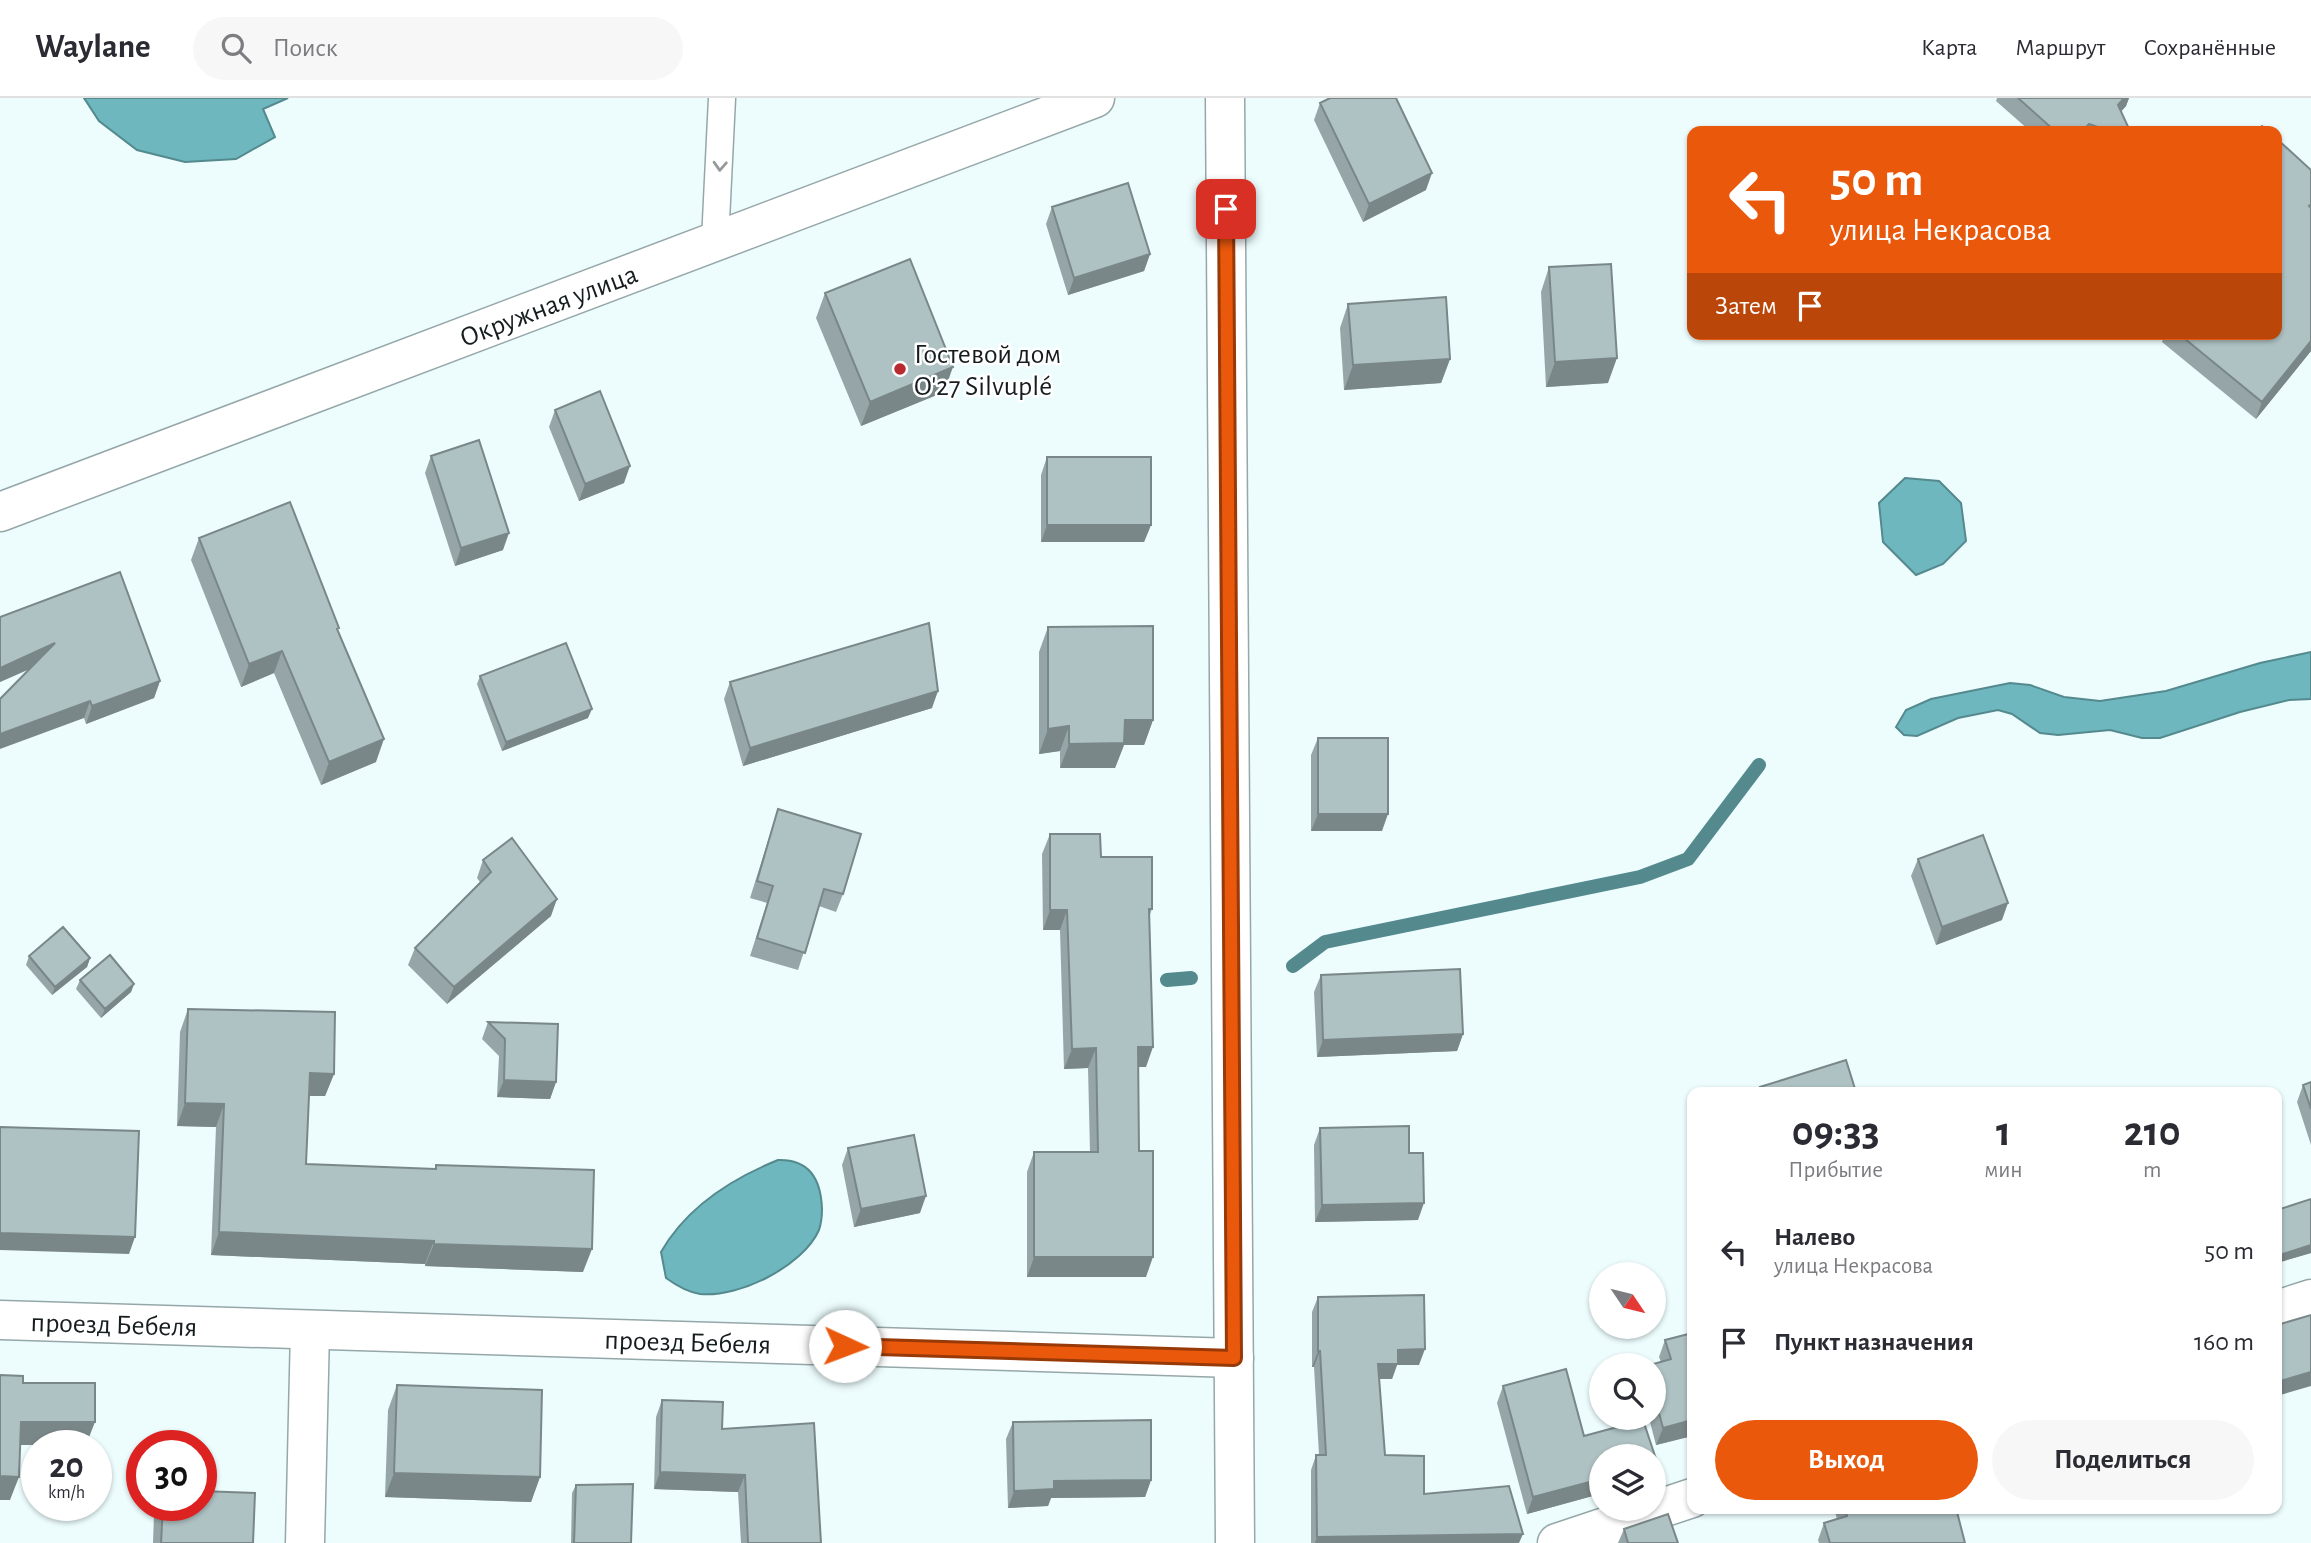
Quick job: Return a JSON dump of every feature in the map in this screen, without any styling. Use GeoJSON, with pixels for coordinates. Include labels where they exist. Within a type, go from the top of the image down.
{"type":"FeatureCollection","features":[{"type":"Feature","properties":{"kind":"street"},"geometry":{"type":"LineString","coordinates":[[1225,98],[1235,1543]]}},
{"type":"Feature","properties":{"kind":"street","name":"Окружная улица"},"geometry":{"type":"LineString","coordinates":[[0,512],[1086,99]]}},
{"type":"Feature","properties":{"kind":"street"},"geometry":{"type":"LineString","coordinates":[[2282,1308],[2311,1299]]}},
{"type":"Feature","properties":{"kind":"street","name":"проезд Бебеля"},"geometry":{"type":"LineString","coordinates":[[0,1320],[1234,1358]]}},
{"type":"Feature","properties":{"kind":"street"},"geometry":{"type":"LineString","coordinates":[[305,1543],[310,1330]]}},
{"type":"Feature","properties":{"kind":"street"},"geometry":{"type":"LineString","coordinates":[[1557,1543],[1687,1500]]}},
{"type":"Feature","properties":{"kind":"lane"},"geometry":{"type":"LineString","coordinates":[[715,241],[722,98]]}},
{"type":"Feature","properties":{"kind":"water"},"geometry":{"type":"Polygon","coordinates":[[[84,98],[288,98],[263,109],[275,137],[236,159],[185,162],[137,150],[99,121],[84,98]]]}},
{"type":"Feature","properties":{"kind":"water"},"geometry":{"type":"Polygon","coordinates":[[[1905,478],[1939,481],[1961,503],[1966,541],[1943,564],[1916,575],[1883,542],[1879,503],[1905,478]]]}},
{"type":"Feature","properties":{"kind":"water"},"geometry":{"type":"Polygon","coordinates":[[[2311,652],[2311,699],[2289,700],[2240,712],[2160,738],[2142,738],[2110,730],[2058,735],[2040,733],[2012,714],[1998,710],[1958,718],[1917,736],[1904,735],[1896,727],[1906,710],[1931,699],[2010,683],[2030,685],[2064,697],[2100,701],[2166,691],[2260,663],[2311,652]]]}},
{"type":"Feature","properties":{"kind":"water"},"geometry":{"type":"Polygon","coordinates":[[[778,1160],[798,1163],[805,1167],[816,1180],[821,1198],[820,1228],[799,1256],[785,1267],[751,1285],[716,1294],[691,1292],[666,1278],[661,1252],[683,1222],[727,1186],[778,1160]]]}},
{"type":"Feature","properties":{"kind":"building"},"geometry":{"type":"Polygon","coordinates":[[[1330,98],[1396,98],[1432,173],[1369,204],[1320,103],[1330,98]]]}},
{"type":"Feature","properties":{"kind":"building"},"geometry":{"type":"Polygon","coordinates":[[[2018,98],[2124,98],[2118,105],[2128,126],[2049,126],[2018,98]]]}},
{"type":"Feature","properties":{"kind":"building"},"geometry":{"type":"Polygon","coordinates":[[[2282,144],[2311,170],[2311,341],[2262,402],[2186,340],[2282,340],[2282,144]]]}},
{"type":"Feature","properties":{"kind":"building"},"geometry":{"type":"Polygon","coordinates":[[[1128,183],[1150,254],[1074,278],[1052,207],[1128,183]]]}},
{"type":"Feature","properties":{"kind":"building"},"geometry":{"type":"Polygon","coordinates":[[[910,259],[953,367],[870,402],[825,293],[910,259]]]}},
{"type":"Feature","properties":{"kind":"building"},"geometry":{"type":"Polygon","coordinates":[[[1611,264],[1617,358],[1555,362],[1549,267],[1611,264]]]}},
{"type":"Feature","properties":{"kind":"building"},"geometry":{"type":"Polygon","coordinates":[[[1446,297],[1450,359],[1353,365],[1348,304],[1446,297]]]}},
{"type":"Feature","properties":{"kind":"building"},"geometry":{"type":"Polygon","coordinates":[[[600,391],[630,466],[585,484],[555,410],[600,391]]]}},
{"type":"Feature","properties":{"kind":"building"},"geometry":{"type":"Polygon","coordinates":[[[479,440],[509,533],[461,548],[431,456],[479,440]]]}},
{"type":"Feature","properties":{"kind":"building"},"geometry":{"type":"Polygon","coordinates":[[[1047,457],[1151,457],[1151,525],[1047,525],[1047,457]]]}},
{"type":"Feature","properties":{"kind":"building"},"geometry":{"type":"Polygon","coordinates":[[[290,502],[339,628],[337,629],[384,739],[329,762],[282,651],[249,664],[199,538],[290,502]]]}},
{"type":"Feature","properties":{"kind":"building"},"geometry":{"type":"Polygon","coordinates":[[[120,572],[160,681],[92,706],[90,701],[0,734],[0,699],[55,643],[0,668],[0,617],[120,572]]]}},
{"type":"Feature","properties":{"kind":"building"},"geometry":{"type":"Polygon","coordinates":[[[929,623],[938,691],[750,748],[730,682],[929,623]]]}},
{"type":"Feature","properties":{"kind":"building"},"geometry":{"type":"Polygon","coordinates":[[[1153,626],[1153,720],[1125,720],[1124,743],[1069,744],[1069,726],[1048,729],[1048,627],[1153,626]]]}},
{"type":"Feature","properties":{"kind":"building"},"geometry":{"type":"Polygon","coordinates":[[[566,643],[592,709],[506,742],[480,676],[566,643]]]}},
{"type":"Feature","properties":{"kind":"building"},"geometry":{"type":"Polygon","coordinates":[[[1318,738],[1388,738],[1388,814],[1318,814],[1318,738]]]}},
{"type":"Feature","properties":{"kind":"building"},"geometry":{"type":"Polygon","coordinates":[[[778,809],[861,834],[843,894],[824,889],[805,953],[757,938],[773,886],[757,881],[778,809]]]}},
{"type":"Feature","properties":{"kind":"building"},"geometry":{"type":"Polygon","coordinates":[[[1050,834],[1100,834],[1101,857],[1152,857],[1152,909],[1149,909],[1153,1047],[1138,1047],[1139,1151],[1153,1151],[1153,1257],[1034,1257],[1034,1152],[1098,1152],[1096,1048],[1072,1049],[1067,910],[1050,910],[1050,834]]]}},
{"type":"Feature","properties":{"kind":"building"},"geometry":{"type":"Polygon","coordinates":[[[1983,835],[2008,903],[1942,927],[1918,859],[1983,835]]]}},
{"type":"Feature","properties":{"kind":"building"},"geometry":{"type":"Polygon","coordinates":[[[512,838],[557,899],[454,987],[415,948],[491,872],[483,860],[512,838]]]}},
{"type":"Feature","properties":{"kind":"building"},"geometry":{"type":"Polygon","coordinates":[[[63,927],[90,958],[55,987],[29,956],[63,927]]]}},
{"type":"Feature","properties":{"kind":"building"},"geometry":{"type":"Polygon","coordinates":[[[110,955],[134,984],[105,1009],[80,980],[110,955]]]}},
{"type":"Feature","properties":{"kind":"building"},"geometry":{"type":"Polygon","coordinates":[[[1460,969],[1463,1034],[1323,1040],[1321,975],[1460,969]]]}},
{"type":"Feature","properties":{"kind":"building"},"geometry":{"type":"Polygon","coordinates":[[[188,1009],[335,1012],[334,1074],[310,1073],[306,1164],[436,1169],[436,1165],[594,1170],[592,1249],[434,1244],[434,1241],[219,1232],[224,1104],[185,1103],[188,1009]]]}},
{"type":"Feature","properties":{"kind":"building"},"geometry":{"type":"Polygon","coordinates":[[[488,1022],[558,1024],[556,1082],[504,1080],[505,1039],[488,1022]]]}},
{"type":"Feature","properties":{"kind":"building"},"geometry":{"type":"Polygon","coordinates":[[[1846,1060],[1854,1087],[1760,1087],[1846,1060]]]}},
{"type":"Feature","properties":{"kind":"building"},"geometry":{"type":"Polygon","coordinates":[[[2311,1082],[2311,1109],[2303,1085],[2311,1082]]]}},
{"type":"Feature","properties":{"kind":"building"},"geometry":{"type":"Polygon","coordinates":[[[1409,1126],[1409,1153],[1423,1153],[1424,1203],[1322,1205],[1320,1128],[1409,1126]]]}},
{"type":"Feature","properties":{"kind":"building"},"geometry":{"type":"Polygon","coordinates":[[[0,1127],[139,1131],[135,1237],[0,1233],[0,1127]]]}},
{"type":"Feature","properties":{"kind":"building"},"geometry":{"type":"Polygon","coordinates":[[[914,1135],[926,1196],[861,1209],[848,1148],[914,1135]]]}},
{"type":"Feature","properties":{"kind":"building"},"geometry":{"type":"Polygon","coordinates":[[[2311,1199],[2311,1245],[2282,1254],[2282,1208],[2311,1199]]]}},
{"type":"Feature","properties":{"kind":"building"},"geometry":{"type":"Polygon","coordinates":[[[1424,1295],[1425,1349],[1398,1350],[1398,1364],[1378,1364],[1385,1455],[1424,1456],[1424,1494],[1509,1486],[1523,1534],[1317,1537],[1316,1455],[1326,1455],[1318,1351],[1318,1297],[1424,1295]]]}},
{"type":"Feature","properties":{"kind":"building"},"geometry":{"type":"Polygon","coordinates":[[[2311,1315],[2311,1372],[2282,1381],[2282,1324],[2311,1315]]]}},
{"type":"Feature","properties":{"kind":"building"},"geometry":{"type":"Polygon","coordinates":[[[1687,1334],[1687,1421],[1666,1427],[1666,1360],[1671,1359],[1665,1340],[1687,1334]]]}},
{"type":"Feature","properties":{"kind":"building"},"geometry":{"type":"Polygon","coordinates":[[[1566,1369],[1584,1436],[1606,1430],[1646,1430],[1651,1444],[1589,1444],[1589,1482],[1533,1497],[1503,1386],[1566,1369]]]}},
{"type":"Feature","properties":{"kind":"building"},"geometry":{"type":"Polygon","coordinates":[[[0,1375],[23,1376],[23,1383],[95,1383],[95,1422],[21,1422],[19,1477],[0,1476],[0,1375]]]}},
{"type":"Feature","properties":{"kind":"building"},"geometry":{"type":"Polygon","coordinates":[[[397,1385],[542,1390],[540,1477],[394,1473],[397,1385]]]}},
{"type":"Feature","properties":{"kind":"building"},"geometry":{"type":"Polygon","coordinates":[[[662,1400],[723,1402],[722,1429],[814,1423],[821,1543],[748,1543],[745,1475],[660,1472],[662,1400]]]}},
{"type":"Feature","properties":{"kind":"building"},"geometry":{"type":"Polygon","coordinates":[[[1151,1420],[1151,1480],[1054,1481],[1054,1489],[1014,1491],[1013,1422],[1151,1420]]]}},
{"type":"Feature","properties":{"kind":"building"},"geometry":{"type":"Polygon","coordinates":[[[633,1484],[631,1543],[574,1543],[576,1485],[633,1484]]]}},
{"type":"Feature","properties":{"kind":"building"},"geometry":{"type":"Polygon","coordinates":[[[217,1492],[255,1493],[253,1543],[161,1543],[162,1521],[217,1521],[217,1492]]]}},
{"type":"Feature","properties":{"kind":"building"},"geometry":{"type":"Polygon","coordinates":[[[1668,1514],[1678,1543],[1628,1543],[1624,1529],[1647,1521],[1666,1521],[1668,1514]]]}},
{"type":"Feature","properties":{"kind":"building"},"geometry":{"type":"Polygon","coordinates":[[[1958,1514],[1965,1543],[1830,1543],[1824,1523],[1847,1516],[1958,1514]]]}},
{"type":"Feature","properties":{"kind":"waterway"},"geometry":{"type":"LineString","coordinates":[[1293,966],[1325,942],[1640,877],[1688,859],[1759,765]]}},
{"type":"Feature","properties":{"kind":"waterway"},"geometry":{"type":"LineString","coordinates":[[1167,980],[1191,978]]}},
{"type":"Feature","properties":{"kind":"place","name":"Гостевой дом O'27 Silvuplé"},"geometry":{"type":"Point","coordinates":[900,369]}},
{"type":"Feature","properties":{"kind":"route"},"geometry":{"type":"LineString","coordinates":[[845,1346],[1234,1358],[1226,209]]}}]}
